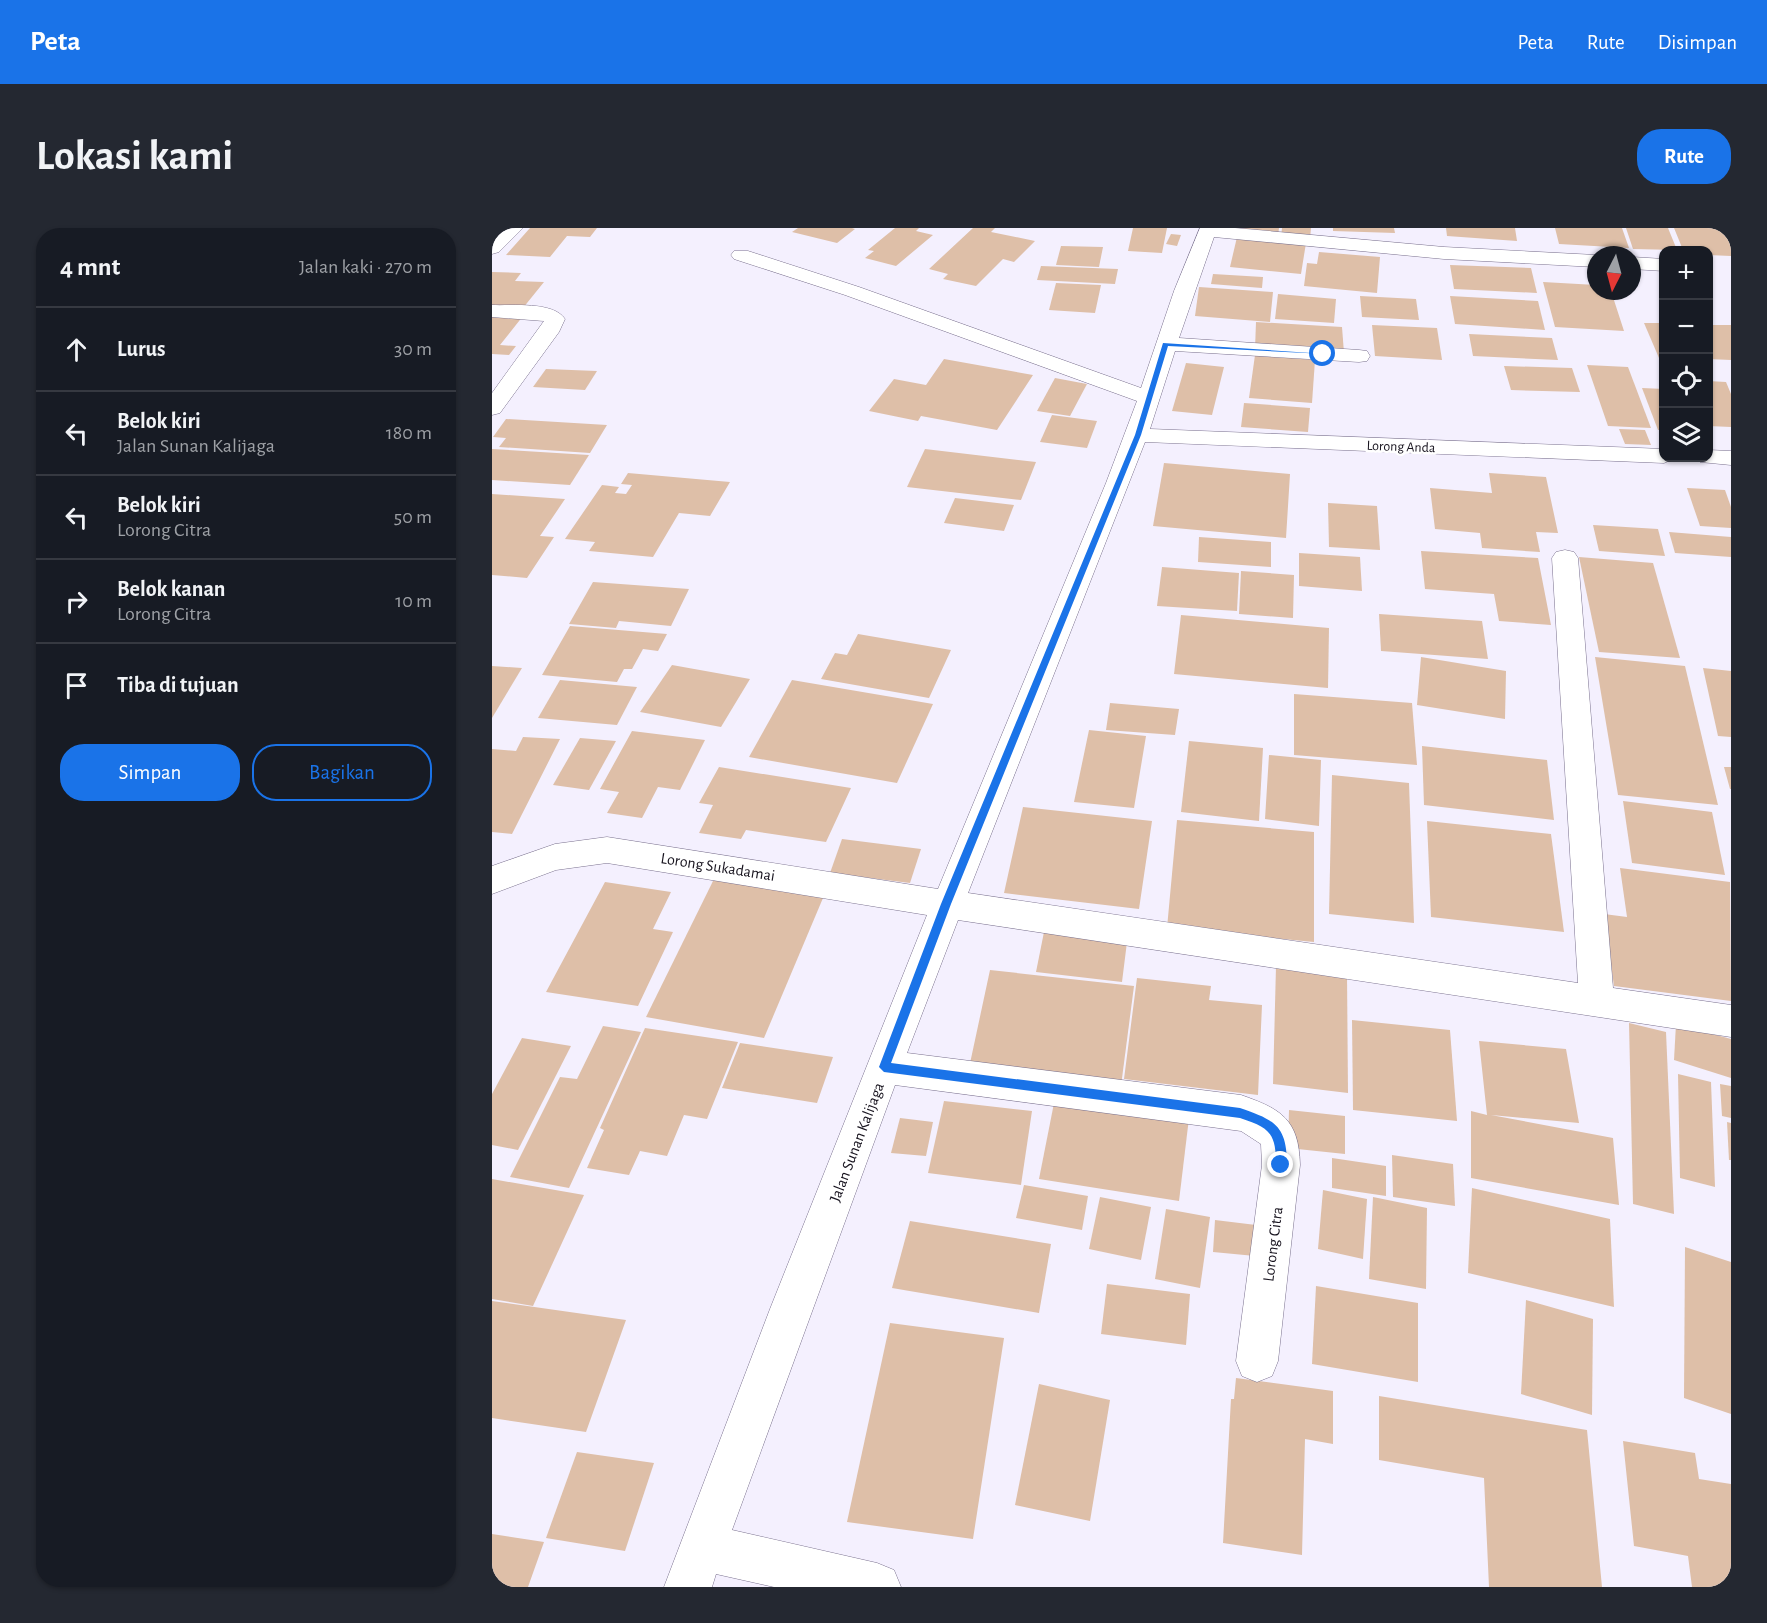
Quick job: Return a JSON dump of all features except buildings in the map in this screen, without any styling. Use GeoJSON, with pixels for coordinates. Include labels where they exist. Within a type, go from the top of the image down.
{"type":"FeatureCollection","features":[{"type":"Feature","properties":{"kind":"street"},"geometry":{"type":"LineString","coordinates":[[492,248],[514,228]]}},
{"type":"Feature","properties":{"kind":"street"},"geometry":{"type":"LineString","coordinates":[[1413,250],[1418,228]]}},
{"type":"Feature","properties":{"kind":"street"},"geometry":{"type":"LineString","coordinates":[[1208,230],[1413,250],[1587,260]]}},
{"type":"Feature","properties":{"kind":"street","name":"Jalan Sunan Kalijaga"},"geometry":{"type":"LineString","coordinates":[[695,1567],[946,904],[1138,435],[1166,344],[1208,230]]}},
{"type":"Feature","properties":{"kind":"street"},"geometry":{"type":"LineString","coordinates":[[741,255],[852,291],[1148,398]]}},
{"type":"Feature","properties":{"kind":"street"},"geometry":{"type":"LineString","coordinates":[[1641,264],[1659,265]]}},
{"type":"Feature","properties":{"kind":"street"},"geometry":{"type":"LineString","coordinates":[[492,311],[545,314],[555,319],[552,328],[492,408]]}},
{"type":"Feature","properties":{"kind":"street"},"geometry":{"type":"LineString","coordinates":[[1166,344],[1359,356]]}},
{"type":"Feature","properties":{"kind":"street","name":"Lorong Anda"},"geometry":{"type":"LineString","coordinates":[[1138,435],[1659,456]]}},
{"type":"Feature","properties":{"kind":"street"},"geometry":{"type":"LineString","coordinates":[[1713,457],[1731,458]]}},
{"type":"Feature","properties":{"kind":"street"},"geometry":{"type":"LineString","coordinates":[[1565,558],[1597,1002]]}},
{"type":"Feature","properties":{"kind":"street","name":"Lorong Sukadamai"},"geometry":{"type":"LineString","coordinates":[[492,880],[555,857],[607,850],[946,904],[1731,1021]]}},
{"type":"Feature","properties":{"kind":"street","name":"Lorong Citra"},"geometry":{"type":"LineString","coordinates":[[884,1067],[1240,1113],[1266,1122],[1275,1130],[1282,1146],[1257,1361]]}},
{"type":"Feature","properties":{"kind":"street"},"geometry":{"type":"LineString","coordinates":[[695,1567],[877,1587]]}},
{"type":"Feature","properties":{"kind":"route"},"geometry":{"type":"LineString","coordinates":[[1281,1165],[1282,1146],[1275,1130],[1266,1122],[1240,1113],[884,1067],[946,904],[1138,435],[1166,344],[1323,354]]}}]}
